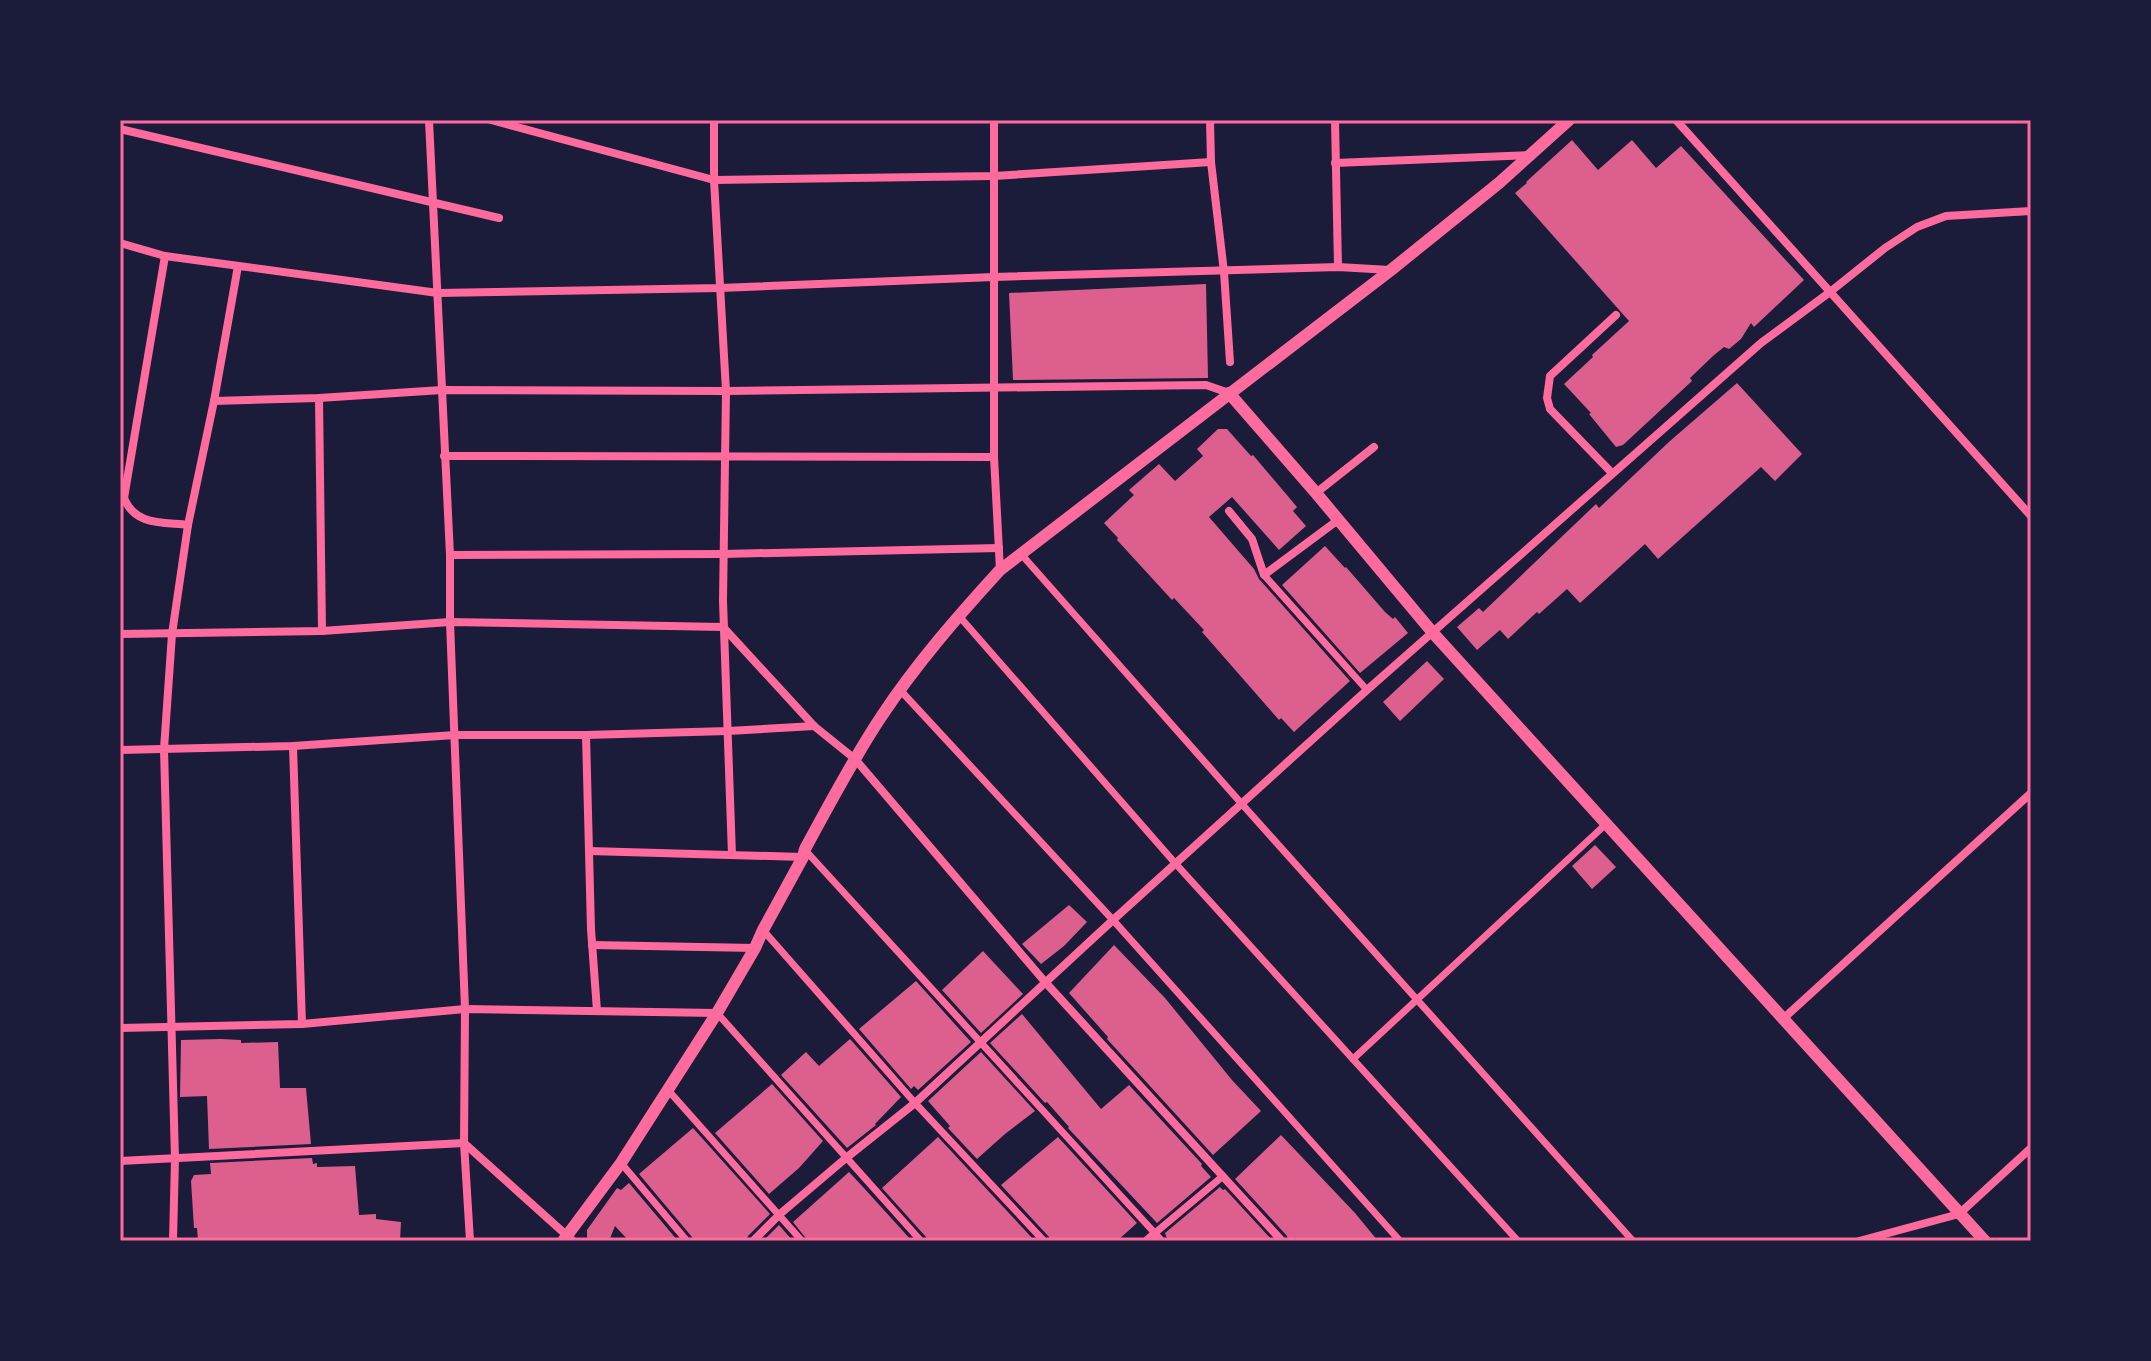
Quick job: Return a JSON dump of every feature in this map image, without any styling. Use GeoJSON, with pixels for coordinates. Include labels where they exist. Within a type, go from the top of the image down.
{"type":"FeatureCollection","features":[{"type":"Feature","properties":{"kind":"street"},"geometry":{"type":"LineString","coordinates":[[429,120],[450,555],[465,1009],[464,1143],[470,1241]]}},
{"type":"Feature","properties":{"kind":"street"},"geometry":{"type":"LineString","coordinates":[[491,120],[714,180],[994,176],[1211,162]]}},
{"type":"Feature","properties":{"kind":"street"},"geometry":{"type":"LineString","coordinates":[[714,120],[714,180],[726,391],[723,627],[732,855]]}},
{"type":"Feature","properties":{"kind":"street"},"geometry":{"type":"LineString","coordinates":[[994,120],[994,457],[1000,570]]}},
{"type":"Feature","properties":{"kind":"street"},"geometry":{"type":"LineString","coordinates":[[1210,120],[1211,162],[1224,272],[1230,362]]}},
{"type":"Feature","properties":{"kind":"street"},"geometry":{"type":"LineString","coordinates":[[1335,120],[1338,267]]}},
{"type":"Feature","properties":{"kind":"street"},"geometry":{"type":"LineString","coordinates":[[120,1161],[464,1143],[568,1239],[621,1163],[717,1013],[855,759],[883,714],[959,616],[1000,570],[1391,270],[1499,183],[1569,120]]}},
{"type":"Feature","properties":{"kind":"street"},"geometry":{"type":"LineString","coordinates":[[1676,120],[2031,516]]}},
{"type":"Feature","properties":{"kind":"street"},"geometry":{"type":"LineString","coordinates":[[120,129],[499,218]]}},
{"type":"Feature","properties":{"kind":"street"},"geometry":{"type":"LineString","coordinates":[[1335,163],[1530,155]]}},
{"type":"Feature","properties":{"kind":"street"},"geometry":{"type":"LineString","coordinates":[[753,1241],[780,1214],[915,1103],[1241,803],[1761,343],[1917,227],[1946,216],[2031,211]]}},
{"type":"Feature","properties":{"kind":"street"},"geometry":{"type":"LineString","coordinates":[[120,243],[165,256],[438,293],[720,288],[1338,267],[1391,270]]}},
{"type":"Feature","properties":{"kind":"street"},"geometry":{"type":"LineString","coordinates":[[165,256],[124,498],[132,513],[141,519],[188,525]]}},
{"type":"Feature","properties":{"kind":"street"},"geometry":{"type":"LineString","coordinates":[[173,1241],[175,1159],[164,749],[172,634],[188,525],[238,266]]}},
{"type":"Feature","properties":{"kind":"street"},"geometry":{"type":"LineString","coordinates":[[1612,473],[1550,409],[1547,398],[1550,376],[1616,315]]}},
{"type":"Feature","properties":{"kind":"street"},"geometry":{"type":"LineString","coordinates":[[214,401],[442,390],[726,391],[1206,385],[1229,393],[1433,633],[1985,1241]]}},
{"type":"Feature","properties":{"kind":"street"},"geometry":{"type":"LineString","coordinates":[[319,398],[322,631]]}},
{"type":"Feature","properties":{"kind":"street"},"geometry":{"type":"LineString","coordinates":[[1316,493],[1374,447]]}},
{"type":"Feature","properties":{"kind":"street"},"geometry":{"type":"LineString","coordinates":[[444,456],[994,457]]}},
{"type":"Feature","properties":{"kind":"street"},"geometry":{"type":"LineString","coordinates":[[1229,511],[1252,539],[1264,575],[1367,690]]}},
{"type":"Feature","properties":{"kind":"street"},"geometry":{"type":"LineString","coordinates":[[1264,575],[1338,520]]}},
{"type":"Feature","properties":{"kind":"street"},"geometry":{"type":"LineString","coordinates":[[450,555],[723,554],[999,548]]}},
{"type":"Feature","properties":{"kind":"street"},"geometry":{"type":"LineString","coordinates":[[1021,554],[1633,1241]]}},
{"type":"Feature","properties":{"kind":"street"},"geometry":{"type":"LineString","coordinates":[[959,616],[1175,863],[1518,1241]]}},
{"type":"Feature","properties":{"kind":"street"},"geometry":{"type":"LineString","coordinates":[[120,634],[322,631],[450,622],[723,627],[814,726],[855,759],[1046,983],[1282,1241]]}},
{"type":"Feature","properties":{"kind":"street"},"geometry":{"type":"LineString","coordinates":[[901,691],[1113,920],[1400,1241]]}},
{"type":"Feature","properties":{"kind":"street"},"geometry":{"type":"LineString","coordinates":[[120,750],[293,746],[455,735],[586,735],[814,726]]}},
{"type":"Feature","properties":{"kind":"street"},"geometry":{"type":"LineString","coordinates":[[586,735],[597,1011]]}},
{"type":"Feature","properties":{"kind":"street"},"geometry":{"type":"LineString","coordinates":[[293,746],[302,1024]]}},
{"type":"Feature","properties":{"kind":"street"},"geometry":{"type":"LineString","coordinates":[[1784,1018],[2031,793]]}},
{"type":"Feature","properties":{"kind":"street"},"geometry":{"type":"LineString","coordinates":[[1353,1059],[1606,824]]}},
{"type":"Feature","properties":{"kind":"street"},"geometry":{"type":"LineString","coordinates":[[589,851],[732,855],[804,853],[1162,1241]]}},
{"type":"Feature","properties":{"kind":"street"},"geometry":{"type":"LineString","coordinates":[[763,930],[915,1103],[1044,1241]]}},
{"type":"Feature","properties":{"kind":"street"},"geometry":{"type":"LineString","coordinates":[[592,945],[755,948]]}},
{"type":"Feature","properties":{"kind":"street"},"geometry":{"type":"LineString","coordinates":[[120,1028],[302,1024],[465,1009],[717,1013],[921,1241]]}},
{"type":"Feature","properties":{"kind":"street"},"geometry":{"type":"LineString","coordinates":[[668,1090],[802,1241]]}},
{"type":"Feature","properties":{"kind":"street"},"geometry":{"type":"LineString","coordinates":[[1859,1241],[1959,1214],[2031,1148]]}},
{"type":"Feature","properties":{"kind":"street"},"geometry":{"type":"LineString","coordinates":[[621,1163],[687,1241]]}},
{"type":"Feature","properties":{"kind":"street"},"geometry":{"type":"LineString","coordinates":[[1146,1241],[1223,1176]]}},
{"type":"Feature","properties":{"kind":"building"},"geometry":{"type":"Polygon","coordinates":[[[1572,140],[1598,170],[1632,140],[1656,168],[1681,146],[1804,280],[1754,327],[1751,323],[1741,339],[1713,356],[1690,378],[1692,381],[1623,445],[1616,447],[1564,384],[1629,321],[1515,193],[1572,140]]]}},
{"type":"Feature","properties":{"kind":"building"},"geometry":{"type":"Polygon","coordinates":[[[1206,284],[1208,378],[1013,380],[1009,293],[1206,284]]]}},
{"type":"Feature","properties":{"kind":"building"},"geometry":{"type":"Polygon","coordinates":[[[1737,383],[1802,454],[1775,481],[1761,467],[1658,559],[1645,544],[1580,603],[1567,589],[1508,639],[1500,630],[1477,650],[1457,627],[1479,608],[1483,612],[1596,504],[1599,508],[1737,383]]]}},
{"type":"Feature","properties":{"kind":"building"},"geometry":{"type":"Polygon","coordinates":[[[1218,429],[1227,429],[1253,455],[1297,507],[1293,511],[1306,526],[1279,550],[1232,497],[1209,517],[1259,579],[1350,681],[1294,732],[1281,718],[1279,720],[1202,632],[1204,630],[1174,598],[1172,600],[1104,523],[1134,495],[1129,490],[1159,464],[1175,481],[1203,456],[1197,449],[1218,429]]]}},
{"type":"Feature","properties":{"kind":"building"},"geometry":{"type":"Polygon","coordinates":[[[1325,546],[1408,633],[1360,673],[1282,585],[1325,546]]]}},
{"type":"Feature","properties":{"kind":"building"},"geometry":{"type":"Polygon","coordinates":[[[1427,661],[1444,679],[1400,721],[1383,702],[1427,661]]]}},
{"type":"Feature","properties":{"kind":"building"},"geometry":{"type":"Polygon","coordinates":[[[1595,845],[1616,867],[1592,889],[1572,866],[1595,845]]]}},
{"type":"Feature","properties":{"kind":"building"},"geometry":{"type":"Polygon","coordinates":[[[1069,905],[1087,922],[1041,964],[1022,944],[1069,905]]]}},
{"type":"Feature","properties":{"kind":"building"},"geometry":{"type":"Polygon","coordinates":[[[1114,945],[1165,998],[1261,1111],[1213,1155],[1069,993],[1114,945]]]}},
{"type":"Feature","properties":{"kind":"building"},"geometry":{"type":"Polygon","coordinates":[[[983,951],[1023,994],[981,1033],[942,990],[983,951]]]}},
{"type":"Feature","properties":{"kind":"building"},"geometry":{"type":"Polygon","coordinates":[[[916,981],[971,1042],[918,1090],[914,1086],[911,1089],[859,1029],[916,981]]]}},
{"type":"Feature","properties":{"kind":"building"},"geometry":{"type":"Polygon","coordinates":[[[1022,1014],[1101,1109],[1129,1085],[1211,1177],[1157,1223],[990,1043],[1022,1014]]]}},
{"type":"Feature","properties":{"kind":"building"},"geometry":{"type":"Polygon","coordinates":[[[850,1039],[901,1097],[876,1125],[847,1148],[781,1075],[806,1052],[819,1066],[850,1039]]]}},
{"type":"Feature","properties":{"kind":"building"},"geometry":{"type":"Polygon","coordinates":[[[181,1040],[241,1040],[241,1043],[278,1042],[280,1088],[306,1088],[311,1144],[209,1149],[207,1096],[180,1097],[181,1040]]]}},
{"type":"Feature","properties":{"kind":"building"},"geometry":{"type":"Polygon","coordinates":[[[981,1052],[1035,1111],[977,1159],[928,1101],[981,1052]]]}},
{"type":"Feature","properties":{"kind":"building"},"geometry":{"type":"Polygon","coordinates":[[[772,1084],[823,1141],[799,1168],[769,1194],[715,1133],[772,1084]]]}},
{"type":"Feature","properties":{"kind":"building"},"geometry":{"type":"Polygon","coordinates":[[[693,1128],[770,1214],[746,1241],[693,1241],[639,1174],[693,1128]]]}},
{"type":"Feature","properties":{"kind":"building"},"geometry":{"type":"Polygon","coordinates":[[[1281,1135],[1378,1241],[1289,1241],[1235,1179],[1281,1135]]]}},
{"type":"Feature","properties":{"kind":"building"},"geometry":{"type":"Polygon","coordinates":[[[938,1137],[1035,1241],[927,1241],[882,1188],[938,1137]]]}},
{"type":"Feature","properties":{"kind":"building"},"geometry":{"type":"Polygon","coordinates":[[[1058,1137],[1137,1223],[1117,1241],[1050,1241],[1001,1185],[1058,1137]]]}},
{"type":"Feature","properties":{"kind":"building"},"geometry":{"type":"Polygon","coordinates":[[[312,1158],[317,1167],[355,1166],[359,1215],[376,1214],[376,1219],[401,1222],[400,1241],[198,1241],[197,1228],[194,1228],[191,1181],[194,1175],[211,1174],[210,1163],[312,1158]]]}},
{"type":"Feature","properties":{"kind":"building"},"geometry":{"type":"Polygon","coordinates":[[[849,1172],[912,1241],[808,1241],[793,1222],[849,1172]]]}},
{"type":"Feature","properties":{"kind":"building"},"geometry":{"type":"Polygon","coordinates":[[[629,1183],[678,1241],[629,1241],[615,1226],[609,1241],[587,1241],[587,1230],[617,1188],[621,1190],[629,1183]]]}},
{"type":"Feature","properties":{"kind":"building"},"geometry":{"type":"Polygon","coordinates":[[[1220,1187],[1273,1241],[1168,1241],[1165,1233],[1220,1187]]]}},
{"type":"Feature","properties":{"kind":"building"},"geometry":{"type":"Polygon","coordinates":[[[779,1225],[793,1241],[763,1241],[779,1225]]]}}]}
